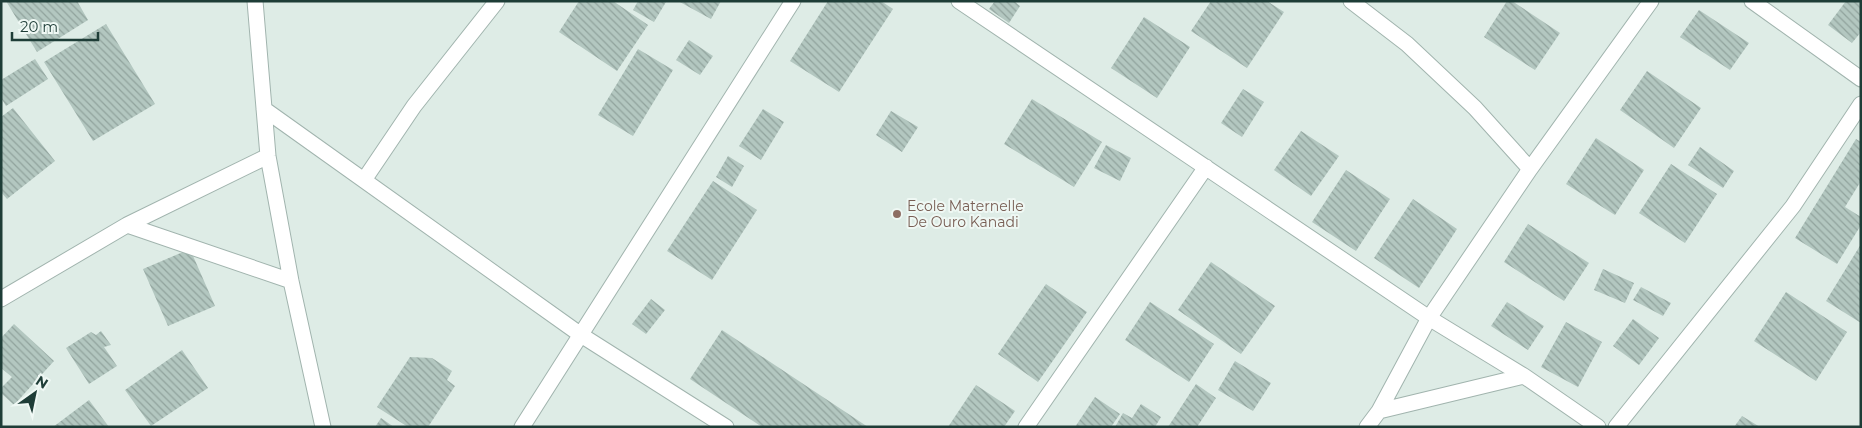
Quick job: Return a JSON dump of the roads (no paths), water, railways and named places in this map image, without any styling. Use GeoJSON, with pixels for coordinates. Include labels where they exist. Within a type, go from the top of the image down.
{"type":"FeatureCollection","features":[{"type":"Feature","properties":{"kind":"street"},"geometry":{"type":"LineString","coordinates":[[255,1],[268,156],[291,281],[323,427]]}},
{"type":"Feature","properties":{"kind":"street"},"geometry":{"type":"LineString","coordinates":[[364,180],[414,106],[497,1]]}},
{"type":"Feature","properties":{"kind":"street"},"geometry":{"type":"LineString","coordinates":[[522,427],[793,1]]}},
{"type":"Feature","properties":{"kind":"street"},"geometry":{"type":"LineString","coordinates":[[959,1],[1429,318],[1524,376],[1598,427]]}},
{"type":"Feature","properties":{"kind":"street"},"geometry":{"type":"LineString","coordinates":[[1351,1],[1406,44],[1475,108],[1530,169]]}},
{"type":"Feature","properties":{"kind":"street"},"geometry":{"type":"LineString","coordinates":[[1367,427],[1379,411],[1429,318],[1530,169],[1650,1]]}},
{"type":"Feature","properties":{"kind":"street"},"geometry":{"type":"LineString","coordinates":[[1752,1],[1861,79]]}},
{"type":"Feature","properties":{"kind":"street"},"geometry":{"type":"LineString","coordinates":[[1616,427],[1793,206],[1861,104]]}},
{"type":"Feature","properties":{"kind":"street"},"geometry":{"type":"LineString","coordinates":[[264,109],[581,335],[726,427]]}},
{"type":"Feature","properties":{"kind":"street"},"geometry":{"type":"LineString","coordinates":[[1,299],[127,225],[268,156]]}},
{"type":"Feature","properties":{"kind":"street"},"geometry":{"type":"LineString","coordinates":[[1026,427],[1206,167]]}},
{"type":"Feature","properties":{"kind":"street"},"geometry":{"type":"LineString","coordinates":[[127,225],[291,281]]}},
{"type":"Feature","properties":{"kind":"street"},"geometry":{"type":"LineString","coordinates":[[1379,411],[1524,376]]}},
{"type":"Feature","properties":{"kind":"place","name":"Ecole Maternelle De Ouro Kanadi"},"geometry":{"type":"Point","coordinates":[897,214]}}]}
